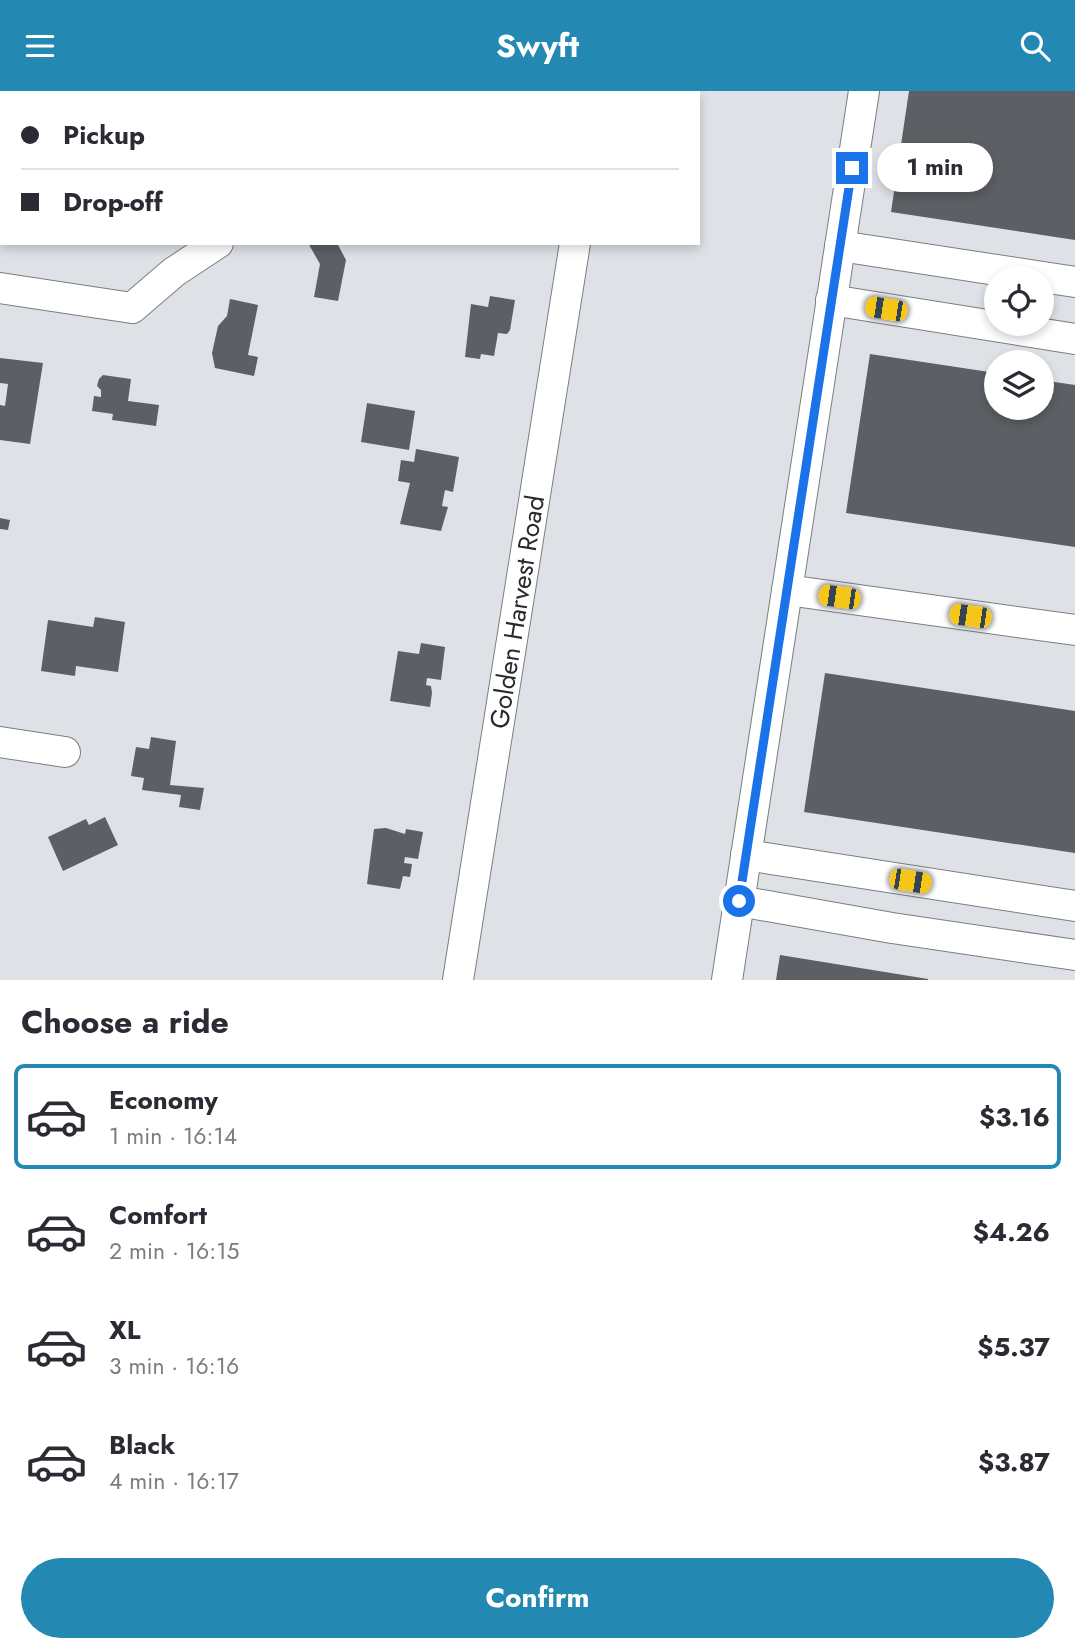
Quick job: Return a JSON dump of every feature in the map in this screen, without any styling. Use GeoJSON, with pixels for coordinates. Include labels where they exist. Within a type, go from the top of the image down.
{"type":"FeatureCollection","features":[{"type":"Feature","properties":{"kind":"street"},"geometry":{"type":"LineString","coordinates":[[727,980],[864,91]]}},
{"type":"Feature","properties":{"kind":"street"},"geometry":{"type":"LineString","coordinates":[[0,288],[132,308],[174,272],[215,245]]}},
{"type":"Feature","properties":{"kind":"street","name":"Golden Harvest Road"},"geometry":{"type":"LineString","coordinates":[[458,980],[575,245]]}},
{"type":"Feature","properties":{"kind":"street"},"geometry":{"type":"LineString","coordinates":[[840,246],[1075,282]]}},
{"type":"Feature","properties":{"kind":"street"},"geometry":{"type":"LineString","coordinates":[[831,300],[1075,339]]}},
{"type":"Feature","properties":{"kind":"street"},"geometry":{"type":"LineString","coordinates":[[787,590],[1075,630]]}},
{"type":"Feature","properties":{"kind":"street"},"geometry":{"type":"LineString","coordinates":[[0,742],[65,752]]}},
{"type":"Feature","properties":{"kind":"street"},"geometry":{"type":"LineString","coordinates":[[746,855],[1075,906]]}},
{"type":"Feature","properties":{"kind":"street"},"geometry":{"type":"LineString","coordinates":[[739,901],[892,928],[1075,955]]}},
{"type":"Feature","properties":{"kind":"building"},"geometry":{"type":"Polygon","coordinates":[[[909,91],[1075,91],[1075,240],[891,212],[909,91]]]}},
{"type":"Feature","properties":{"kind":"building"},"geometry":{"type":"Polygon","coordinates":[[[309,245],[338,245],[346,260],[338,301],[314,297],[320,264],[309,245]]]}},
{"type":"Feature","properties":{"kind":"building"},"geometry":{"type":"Polygon","coordinates":[[[490,296],[515,300],[510,330],[507,334],[498,333],[494,356],[481,354],[480,359],[465,357],[471,304],[488,307],[490,296]]]}},
{"type":"Feature","properties":{"kind":"building"},"geometry":{"type":"Polygon","coordinates":[[[230,299],[258,305],[248,355],[258,357],[254,376],[215,368],[212,353],[218,326],[227,316],[230,299]]]}},
{"type":"Feature","properties":{"kind":"building"},"geometry":{"type":"Polygon","coordinates":[[[870,354],[984,371],[984,420],[1054,420],[1054,382],[1075,385],[1075,547],[846,513],[870,354]]]}},
{"type":"Feature","properties":{"kind":"building"},"geometry":{"type":"Polygon","coordinates":[[[0,358],[43,363],[30,444],[0,440],[0,405],[5,406],[8,384],[0,383],[0,358]]]}},
{"type":"Feature","properties":{"kind":"building"},"geometry":{"type":"Polygon","coordinates":[[[103,375],[131,379],[128,401],[159,405],[156,426],[112,420],[113,414],[92,411],[94,396],[101,397],[101,390],[97,386],[103,375]]]}},
{"type":"Feature","properties":{"kind":"building"},"geometry":{"type":"Polygon","coordinates":[[[367,403],[415,411],[409,450],[361,442],[367,403]]]}},
{"type":"Feature","properties":{"kind":"building"},"geometry":{"type":"Polygon","coordinates":[[[416,449],[459,457],[453,492],[445,490],[442,506],[448,507],[441,531],[400,524],[410,483],[398,481],[401,460],[414,462],[416,449]]]}},
{"type":"Feature","properties":{"kind":"building"},"geometry":{"type":"Polygon","coordinates":[[[0,518],[10,520],[8,530],[0,529],[0,518]]]}},
{"type":"Feature","properties":{"kind":"building"},"geometry":{"type":"Polygon","coordinates":[[[95,617],[125,622],[118,672],[76,666],[75,676],[41,671],[48,620],[93,627],[95,617]]]}},
{"type":"Feature","properties":{"kind":"building"},"geometry":{"type":"Polygon","coordinates":[[[421,643],[445,647],[441,680],[427,678],[426,685],[431,686],[432,693],[430,707],[390,701],[398,651],[419,654],[421,643]]]}},
{"type":"Feature","properties":{"kind":"building"},"geometry":{"type":"Polygon","coordinates":[[[825,673],[1075,711],[1075,853],[804,812],[825,673]]]}},
{"type":"Feature","properties":{"kind":"building"},"geometry":{"type":"Polygon","coordinates":[[[151,737],[176,741],[170,785],[204,788],[200,810],[179,807],[181,795],[142,790],[144,778],[131,776],[136,747],[149,749],[151,737]]]}},
{"type":"Feature","properties":{"kind":"building"},"geometry":{"type":"Polygon","coordinates":[[[105,817],[118,845],[63,871],[48,837],[86,819],[89,825],[105,817]]]}},
{"type":"Feature","properties":{"kind":"building"},"geometry":{"type":"Polygon","coordinates":[[[386,828],[405,834],[406,829],[423,832],[418,859],[405,857],[404,863],[412,864],[410,877],[403,876],[400,889],[367,884],[374,829],[386,828]]]}},
{"type":"Feature","properties":{"kind":"building"},"geometry":{"type":"Polygon","coordinates":[[[780,955],[928,979],[928,980],[776,980],[780,955]]]}},
{"type":"Feature","properties":{"kind":"route"},"geometry":{"type":"LineString","coordinates":[[739,901],[852,168]]}}]}
